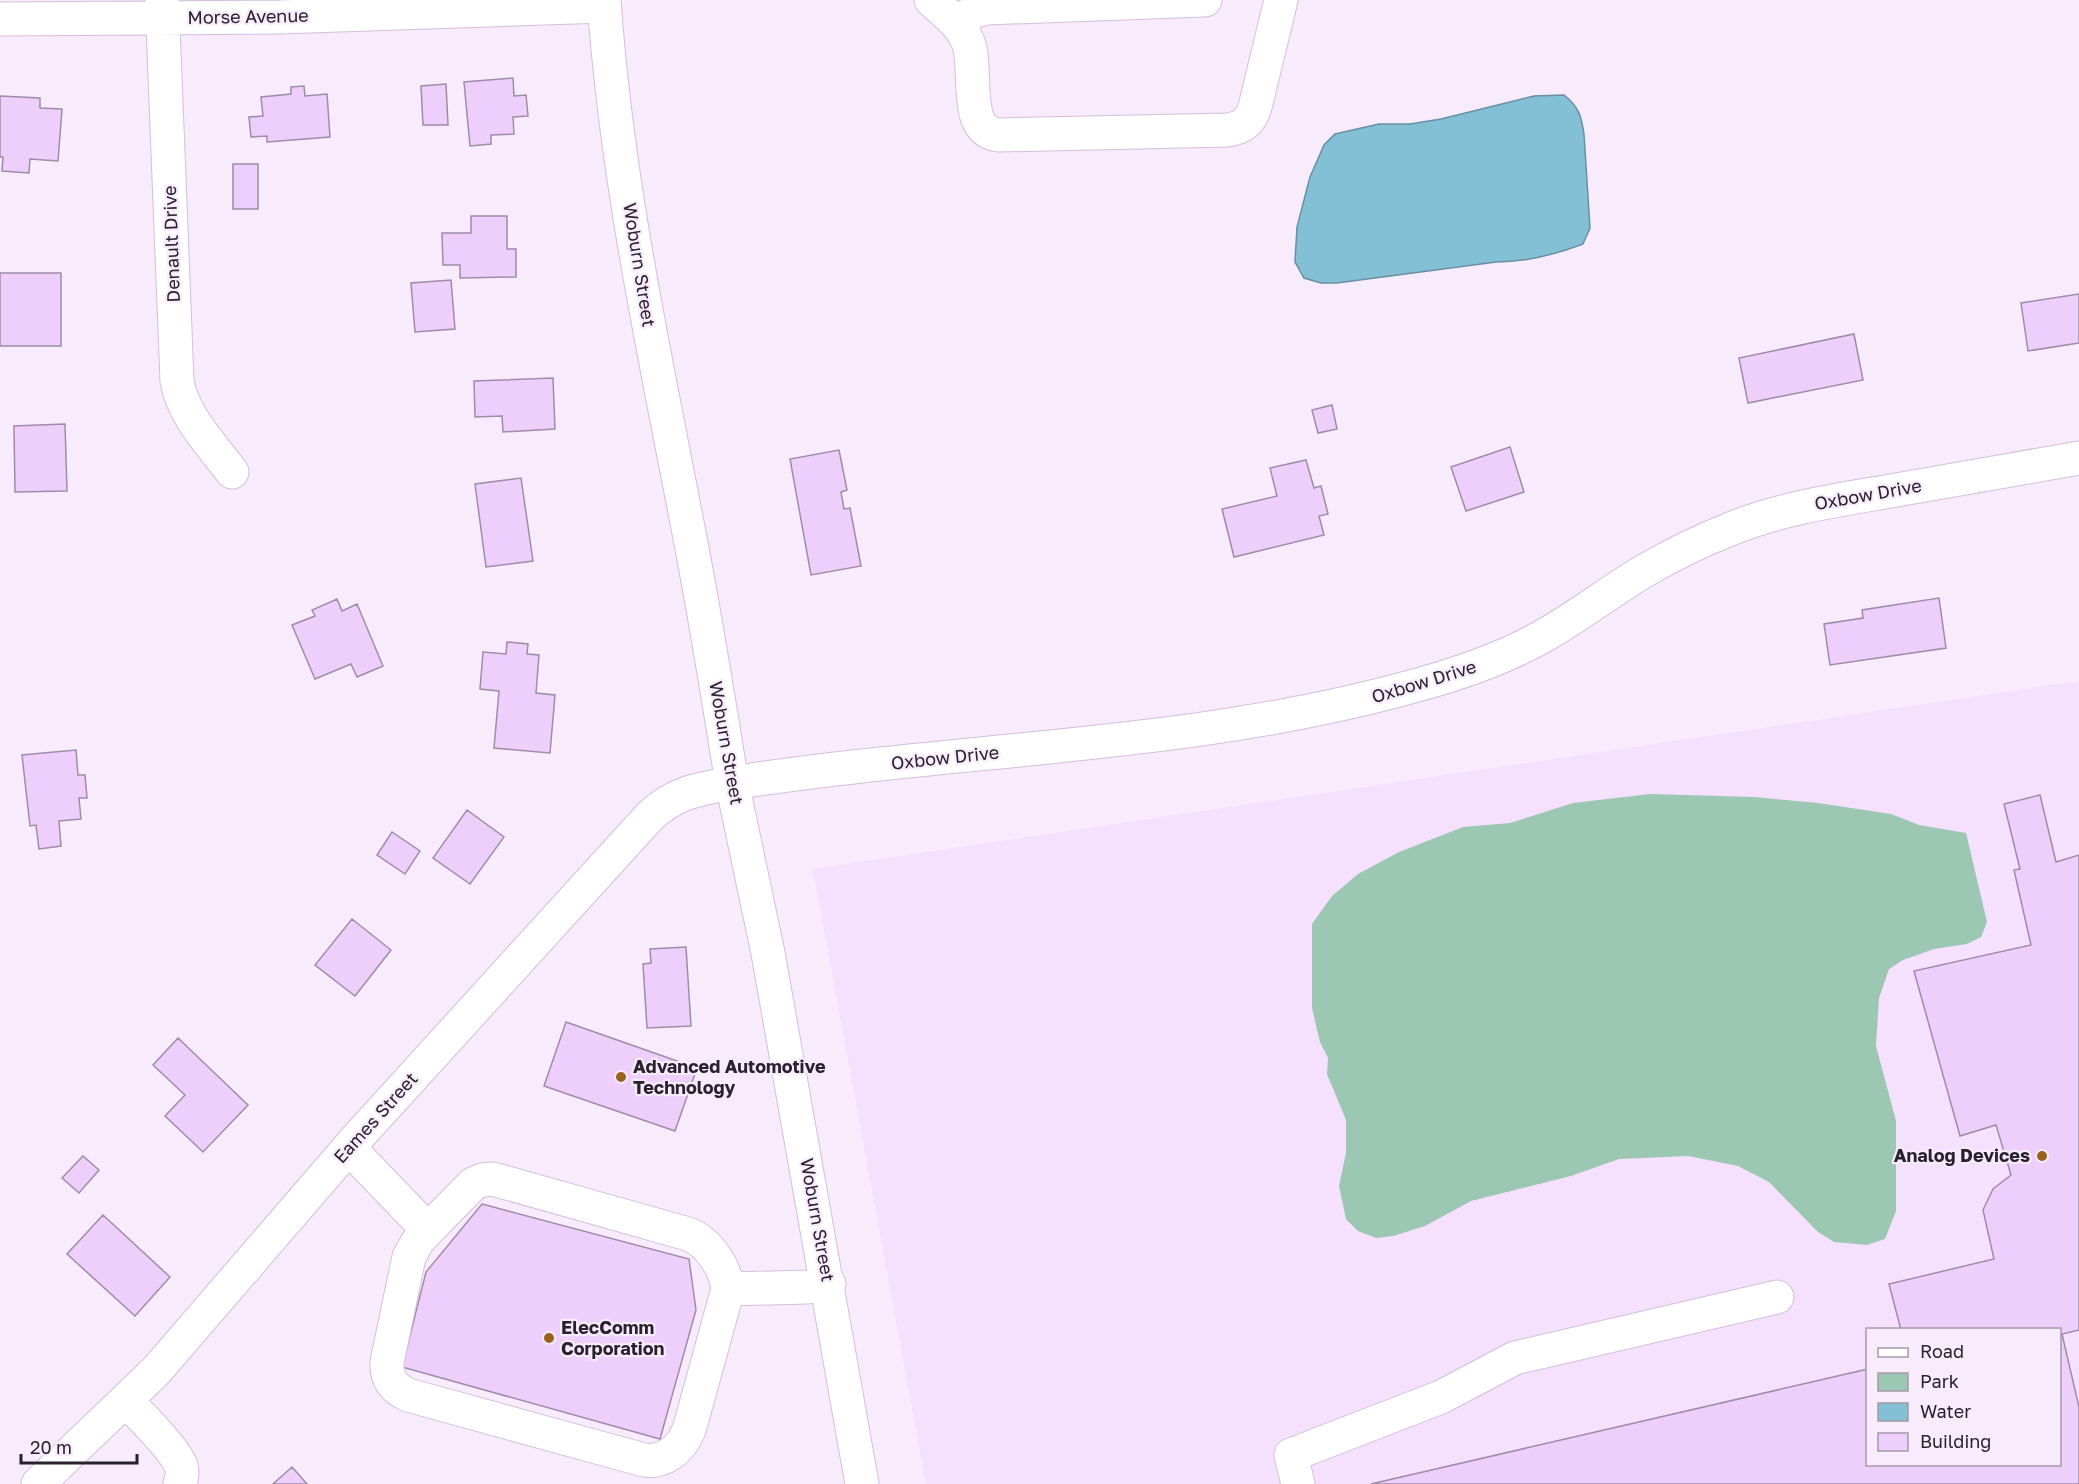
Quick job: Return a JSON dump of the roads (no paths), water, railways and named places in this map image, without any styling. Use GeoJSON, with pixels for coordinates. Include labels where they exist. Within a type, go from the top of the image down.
{"type":"FeatureCollection","features":[{"type":"Feature","properties":{"kind":"street"},"geometry":{"type":"LineString","coordinates":[[931,0],[956,23],[968,41],[976,119],[981,128],[989,134],[999,135],[1237,128],[1245,123],[1254,112],[1281,0]]}},
{"type":"Feature","properties":{"kind":"street"},"geometry":{"type":"LineString","coordinates":[[956,23],[975,11],[987,8],[1205,0]]}},
{"type":"Feature","properties":{"kind":"street","name":"Morse Avenue"},"geometry":{"type":"LineString","coordinates":[[0,19],[162,9],[292,17],[604,3]]}},
{"type":"Feature","properties":{"kind":"street","name":"Woburn Street"},"geometry":{"type":"LineString","coordinates":[[604,3],[616,126],[646,314],[694,561],[732,783],[768,953],[829,1284],[862,1484]]}},
{"type":"Feature","properties":{"kind":"street","name":"Denault Drive"},"geometry":{"type":"LineString","coordinates":[[162,9],[178,390],[194,422],[232,472]]}},
{"type":"Feature","properties":{"kind":"street","name":"Oxbow Drive"},"geometry":{"type":"LineString","coordinates":[[732,783],[798,773],[1044,749],[1238,725],[1368,699],[1474,668],[1512,652],[1545,635],[1645,571],[1689,547],[1739,526],[1791,509],[2079,458]]}},
{"type":"Feature","properties":{"kind":"street","name":"Eames Street"},"geometry":{"type":"LineString","coordinates":[[38,1484],[156,1371],[349,1148],[650,816],[678,795],[732,783]]}},
{"type":"Feature","properties":{"kind":"street"},"geometry":{"type":"LineString","coordinates":[[349,1148],[428,1230]]}},
{"type":"Feature","properties":{"kind":"street"},"geometry":{"type":"LineString","coordinates":[[493,1179],[696,1237],[708,1248],[722,1270],[728,1289],[687,1436],[679,1446],[663,1459],[644,1460],[408,1395],[396,1388],[388,1376],[387,1362],[406,1266],[413,1248],[428,1230],[473,1184],[493,1179]]}},
{"type":"Feature","properties":{"kind":"street"},"geometry":{"type":"LineString","coordinates":[[728,1289],[808,1287],[829,1284]]}},
{"type":"Feature","properties":{"kind":"street"},"geometry":{"type":"LineString","coordinates":[[1298,1484],[1291,1455],[1442,1397],[1515,1358],[1777,1297]]}},
{"type":"Feature","properties":{"kind":"street"},"geometry":{"type":"LineString","coordinates":[[126,1401],[147,1421],[177,1460],[182,1468],[180,1484]]}},
{"type":"Feature","properties":{"kind":"water"},"geometry":{"type":"Polygon","coordinates":[[[1564,95],[1579,112],[1584,134],[1590,228],[1583,244],[1551,255],[1530,259],[1337,283],[1321,283],[1304,278],[1295,262],[1297,227],[1310,177],[1324,145],[1335,134],[1379,124],[1410,124],[1441,119],[1534,96],[1564,95]]]}},
{"type":"Feature","properties":{"kind":"place","name":"Advanced Automotive Technology"},"geometry":{"type":"Point","coordinates":[621,1077]}},
{"type":"Feature","properties":{"kind":"place","name":"Analog Devices"},"geometry":{"type":"Point","coordinates":[2042,1156]}},
{"type":"Feature","properties":{"kind":"place","name":"ElecComm Corporation"},"geometry":{"type":"Point","coordinates":[549,1338]}}]}
